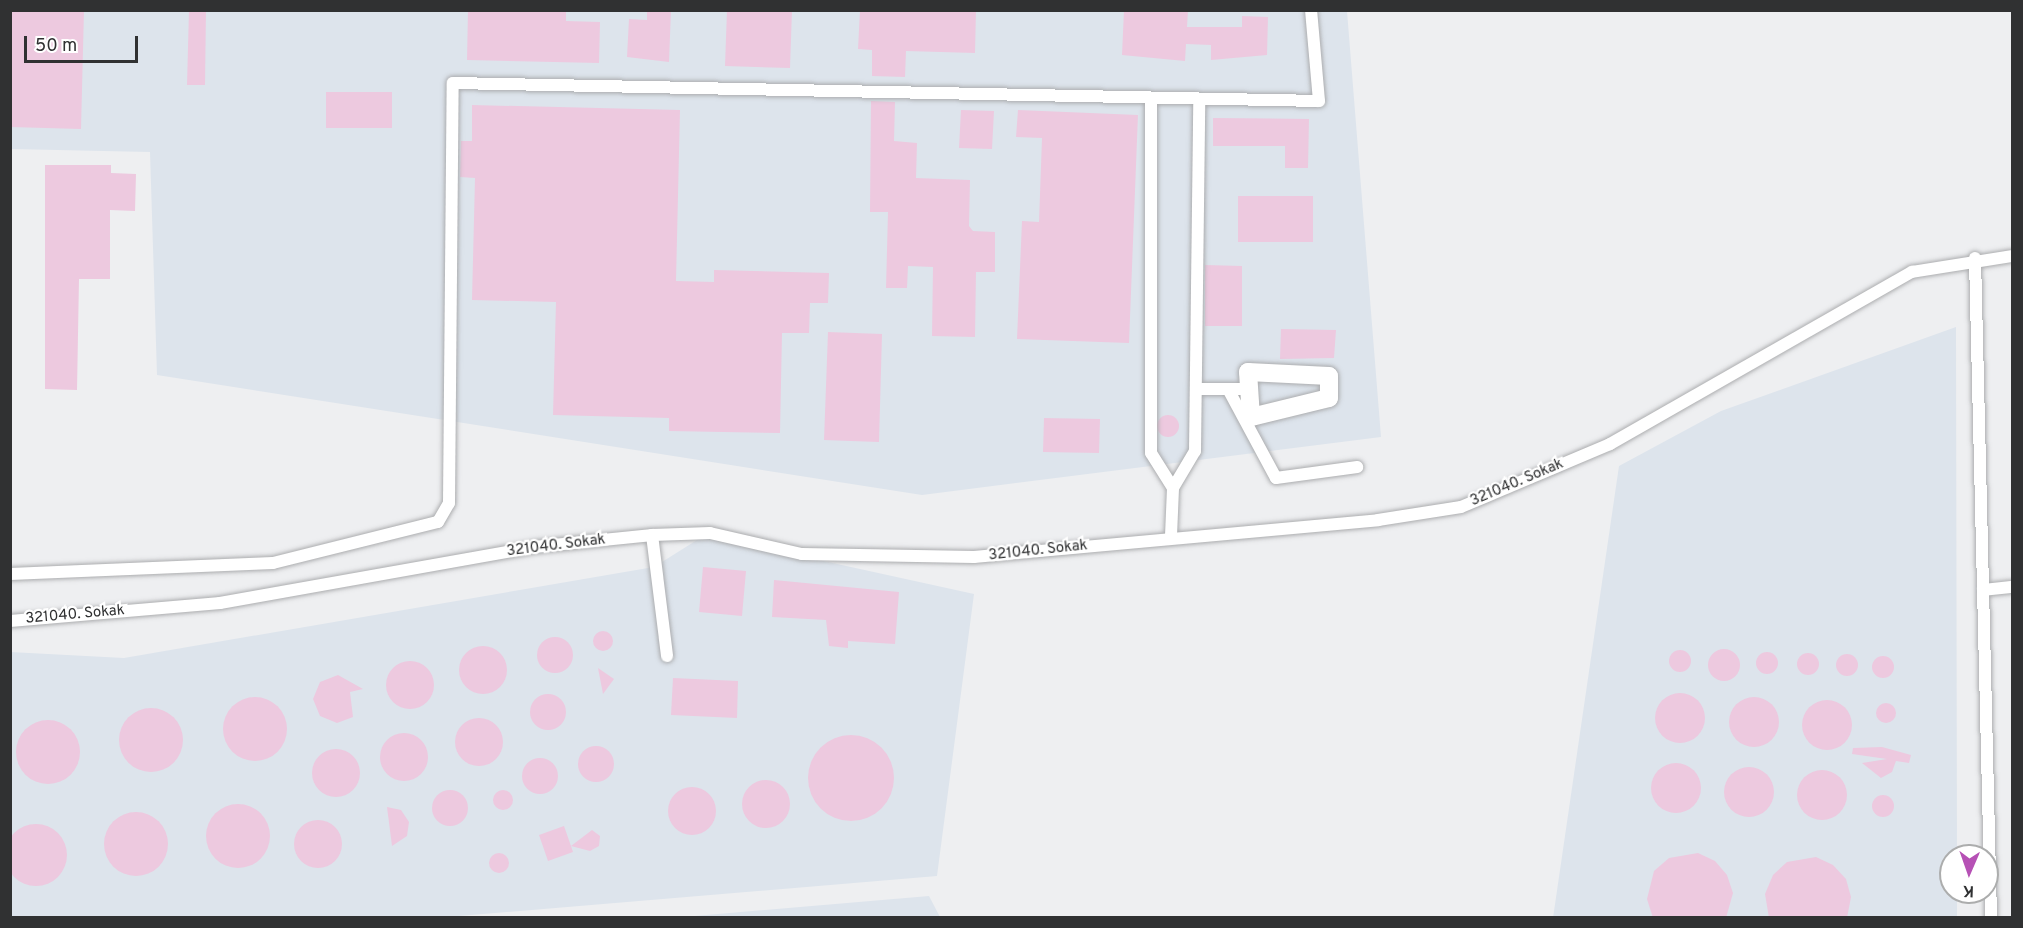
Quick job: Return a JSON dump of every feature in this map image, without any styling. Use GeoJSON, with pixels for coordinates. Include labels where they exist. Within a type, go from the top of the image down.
{"type":"FeatureCollection","features":[{"type":"Feature","properties":{"kind":"street"},"geometry":{"type":"LineString","coordinates":[[10,574],[273,563],[438,522],[449,503],[453,83],[1319,101],[1311,10]]}},
{"type":"Feature","properties":{"kind":"street"},"geometry":{"type":"LineString","coordinates":[[1151,98],[1151,453],[1173,488]]}},
{"type":"Feature","properties":{"kind":"street"},"geometry":{"type":"LineString","coordinates":[[1171,536],[1173,488],[1195,451],[1199,99]]}},
{"type":"Feature","properties":{"kind":"street","name":"321040. Sokak"},"geometry":{"type":"LineString","coordinates":[[10,621],[220,603],[534,547],[651,535],[710,533],[802,554],[974,557],[1171,536],[1378,520],[1461,507],[1610,444],[1912,272],[1975,258],[2013,256]]}},
{"type":"Feature","properties":{"kind":"street"},"geometry":{"type":"LineString","coordinates":[[1975,258],[1991,918]]}},
{"type":"Feature","properties":{"kind":"street"},"geometry":{"type":"LineString","coordinates":[[1248,372],[1329,376],[1329,398],[1251,417],[1249,389],[1248,372]]}},
{"type":"Feature","properties":{"kind":"street"},"geometry":{"type":"LineString","coordinates":[[1196,389],[1249,389]]}},
{"type":"Feature","properties":{"kind":"street"},"geometry":{"type":"LineString","coordinates":[[1228,389],[1276,478],[1357,467]]}},
{"type":"Feature","properties":{"kind":"street"},"geometry":{"type":"LineString","coordinates":[[651,535],[667,656]]}},
{"type":"Feature","properties":{"kind":"street"},"geometry":{"type":"LineString","coordinates":[[1983,590],[2013,587]]}},
{"type":"Feature","properties":{"kind":"shaded area"},"geometry":{"type":"Polygon","coordinates":[[[11,11],[1347,11],[1381,437],[922,495],[157,375],[150,152],[11,149],[11,11]]]}},
{"type":"Feature","properties":{"kind":"shaded area"},"geometry":{"type":"Polygon","coordinates":[[[1956,327],[1957,844],[1939,844],[1939,904],[1957,904],[1957,917],[1553,918],[1619,466],[1721,411],[1956,327]]]}},
{"type":"Feature","properties":{"kind":"shaded area"},"geometry":{"type":"Polygon","coordinates":[[[705,535],[974,594],[937,876],[447,917],[11,917],[10,652],[124,658],[654,567],[705,535]]]}},
{"type":"Feature","properties":{"kind":"shaded area"},"geometry":{"type":"Polygon","coordinates":[[[929,896],[940,917],[683,917],[929,896]]]}},
{"type":"Feature","properties":{"kind":"building"},"geometry":{"type":"Polygon","coordinates":[[[10,10],[84,10],[81,129],[10,127],[10,10]]]}},
{"type":"Feature","properties":{"kind":"building"},"geometry":{"type":"Polygon","coordinates":[[[189,10],[206,10],[205,85],[187,85],[189,10]]]}},
{"type":"Feature","properties":{"kind":"building"},"geometry":{"type":"Polygon","coordinates":[[[468,10],[566,10],[566,21],[600,22],[599,63],[467,60],[468,10]]]}},
{"type":"Feature","properties":{"kind":"building"},"geometry":{"type":"Polygon","coordinates":[[[647,10],[671,10],[669,62],[627,57],[629,19],[647,20],[647,10]]]}},
{"type":"Feature","properties":{"kind":"building"},"geometry":{"type":"Polygon","coordinates":[[[727,10],[792,10],[790,68],[725,66],[727,10]]]}},
{"type":"Feature","properties":{"kind":"building"},"geometry":{"type":"Polygon","coordinates":[[[860,10],[976,10],[975,53],[906,51],[905,77],[872,76],[872,50],[858,49],[860,10]]]}},
{"type":"Feature","properties":{"kind":"building"},"geometry":{"type":"Polygon","coordinates":[[[1124,10],[1188,10],[1187,27],[1242,27],[1242,16],[1268,17],[1267,55],[1211,60],[1211,45],[1186,44],[1185,61],[1122,55],[1124,10]]]}},
{"type":"Feature","properties":{"kind":"building"},"geometry":{"type":"Polygon","coordinates":[[[326,92],[392,92],[392,128],[326,128],[326,92]]]}},
{"type":"Feature","properties":{"kind":"building"},"geometry":{"type":"Polygon","coordinates":[[[871,101],[895,102],[894,141],[917,143],[916,178],[970,180],[969,226],[973,231],[995,232],[995,272],[976,272],[975,337],[932,336],[933,267],[908,266],[907,288],[886,288],[888,212],[870,212],[871,101]]]}},
{"type":"Feature","properties":{"kind":"building"},"geometry":{"type":"Polygon","coordinates":[[[472,105],[680,110],[676,281],[714,282],[714,270],[829,273],[828,303],[810,303],[809,333],[782,333],[780,433],[669,431],[669,418],[553,415],[556,302],[472,300],[475,178],[460,177],[461,141],[472,141],[472,105]]]}},
{"type":"Feature","properties":{"kind":"building"},"geometry":{"type":"Polygon","coordinates":[[[961,110],[994,111],[992,149],[959,148],[961,110]]]}},
{"type":"Feature","properties":{"kind":"building"},"geometry":{"type":"Polygon","coordinates":[[[1018,110],[1138,115],[1129,343],[1017,339],[1022,221],[1039,222],[1042,138],[1016,137],[1018,110]]]}},
{"type":"Feature","properties":{"kind":"building"},"geometry":{"type":"Polygon","coordinates":[[[1213,118],[1309,119],[1308,168],[1285,168],[1285,146],[1213,146],[1213,118]]]}},
{"type":"Feature","properties":{"kind":"building"},"geometry":{"type":"Polygon","coordinates":[[[45,165],[111,165],[111,173],[136,174],[135,211],[110,210],[110,279],[79,279],[77,390],[45,389],[45,165]]]}},
{"type":"Feature","properties":{"kind":"building"},"geometry":{"type":"Polygon","coordinates":[[[1238,196],[1313,196],[1313,242],[1238,242],[1238,196]]]}},
{"type":"Feature","properties":{"kind":"building"},"geometry":{"type":"Polygon","coordinates":[[[1205,265],[1242,266],[1242,326],[1205,326],[1205,265]]]}},
{"type":"Feature","properties":{"kind":"building"},"geometry":{"type":"Polygon","coordinates":[[[1281,329],[1336,330],[1334,358],[1280,359],[1281,329]]]}},
{"type":"Feature","properties":{"kind":"building"},"geometry":{"type":"Polygon","coordinates":[[[828,332],[882,334],[879,442],[824,440],[828,332]]]}},
{"type":"Feature","properties":{"kind":"building"},"geometry":{"type":"Polygon","coordinates":[[[1168,415],[1176,418],[1179,426],[1176,434],[1168,437],[1160,434],[1157,426],[1160,418],[1168,415]]]}},
{"type":"Feature","properties":{"kind":"building"},"geometry":{"type":"Polygon","coordinates":[[[1044,418],[1100,419],[1099,453],[1043,452],[1044,418]]]}},
{"type":"Feature","properties":{"kind":"building"},"geometry":{"type":"Polygon","coordinates":[[[703,567],[746,571],[742,616],[699,612],[703,567]]]}},
{"type":"Feature","properties":{"kind":"building"},"geometry":{"type":"Polygon","coordinates":[[[774,580],[899,592],[895,644],[848,641],[848,648],[829,646],[826,620],[772,617],[774,580]]]}},
{"type":"Feature","properties":{"kind":"building"},"geometry":{"type":"Polygon","coordinates":[[[603,631],[610,634],[613,641],[610,648],[603,651],[596,648],[593,641],[596,634],[603,631]]]}},
{"type":"Feature","properties":{"kind":"building"},"geometry":{"type":"Polygon","coordinates":[[[555,637],[568,642],[573,655],[568,668],[555,673],[542,668],[537,655],[542,642],[555,637]]]}},
{"type":"Feature","properties":{"kind":"building"},"geometry":{"type":"Polygon","coordinates":[[[478,646],[488,646],[500,653],[507,665],[507,675],[500,687],[488,694],[478,694],[463,683],[459,675],[459,665],[470,650],[478,646]]]}},
{"type":"Feature","properties":{"kind":"building"},"geometry":{"type":"Polygon","coordinates":[[[1724,649],[1735,654],[1740,665],[1735,676],[1724,681],[1713,676],[1708,665],[1713,654],[1724,649]]]}},
{"type":"Feature","properties":{"kind":"building"},"geometry":{"type":"Polygon","coordinates":[[[1680,650],[1690,657],[1691,661],[1684,671],[1680,672],[1670,665],[1669,661],[1676,651],[1680,650]]]}},
{"type":"Feature","properties":{"kind":"building"},"geometry":{"type":"Polygon","coordinates":[[[1767,652],[1777,659],[1778,663],[1771,673],[1767,674],[1757,667],[1756,663],[1763,653],[1767,652]]]}},
{"type":"Feature","properties":{"kind":"building"},"geometry":{"type":"Polygon","coordinates":[[[1808,653],[1818,660],[1819,664],[1812,674],[1808,675],[1798,668],[1797,664],[1804,654],[1808,653]]]}},
{"type":"Feature","properties":{"kind":"building"},"geometry":{"type":"Polygon","coordinates":[[[1847,654],[1855,657],[1858,665],[1855,673],[1847,676],[1839,673],[1836,665],[1839,657],[1847,654]]]}},
{"type":"Feature","properties":{"kind":"building"},"geometry":{"type":"Polygon","coordinates":[[[1883,656],[1893,663],[1894,667],[1887,677],[1883,678],[1873,671],[1872,667],[1879,657],[1883,656]]]}},
{"type":"Feature","properties":{"kind":"building"},"geometry":{"type":"Polygon","coordinates":[[[405,661],[415,661],[427,668],[434,680],[434,690],[427,702],[415,709],[405,709],[390,698],[386,690],[386,680],[397,665],[405,661]]]}},
{"type":"Feature","properties":{"kind":"building"},"geometry":{"type":"Polygon","coordinates":[[[598,668],[614,679],[603,694],[598,668]]]}},
{"type":"Feature","properties":{"kind":"building"},"geometry":{"type":"Polygon","coordinates":[[[338,675],[363,689],[350,692],[353,717],[337,723],[320,716],[313,699],[320,682],[338,675]]]}},
{"type":"Feature","properties":{"kind":"building"},"geometry":{"type":"Polygon","coordinates":[[[673,678],[738,681],[737,718],[671,715],[673,678]]]}},
{"type":"Feature","properties":{"kind":"building"},"geometry":{"type":"Polygon","coordinates":[[[1680,693],[1689,695],[1700,704],[1705,718],[1703,727],[1694,738],[1680,743],[1671,741],[1660,732],[1655,718],[1657,709],[1666,698],[1680,693]]]}},
{"type":"Feature","properties":{"kind":"building"},"geometry":{"type":"Polygon","coordinates":[[[548,694],[561,699],[566,712],[561,725],[548,730],[535,725],[530,712],[535,699],[548,694]]]}},
{"type":"Feature","properties":{"kind":"building"},"geometry":{"type":"Polygon","coordinates":[[[249,697],[261,697],[278,706],[285,717],[287,729],[285,741],[278,752],[261,761],[249,761],[237,756],[228,747],[223,735],[223,723],[228,711],[237,702],[249,697]]]}},
{"type":"Feature","properties":{"kind":"building"},"geometry":{"type":"Polygon","coordinates":[[[1754,697],[1763,699],[1774,708],[1779,722],[1777,731],[1768,742],[1754,747],[1745,745],[1734,736],[1729,722],[1731,713],[1740,702],[1754,697]]]}},
{"type":"Feature","properties":{"kind":"building"},"geometry":{"type":"Polygon","coordinates":[[[1827,700],[1836,702],[1847,711],[1852,725],[1850,734],[1841,745],[1827,750],[1818,748],[1807,739],[1802,725],[1804,716],[1813,705],[1827,700]]]}},
{"type":"Feature","properties":{"kind":"building"},"geometry":{"type":"Polygon","coordinates":[[[1882,703],[1890,703],[1896,709],[1896,717],[1890,723],[1882,723],[1876,717],[1876,709],[1882,703]]]}},
{"type":"Feature","properties":{"kind":"building"},"geometry":{"type":"Polygon","coordinates":[[[145,708],[157,708],[174,717],[181,728],[183,740],[181,752],[174,763],[157,772],[145,772],[133,767],[124,758],[119,746],[119,734],[124,722],[133,713],[145,708]]]}},
{"type":"Feature","properties":{"kind":"building"},"geometry":{"type":"Polygon","coordinates":[[[474,718],[484,718],[496,725],[503,737],[503,747],[496,759],[484,766],[474,766],[459,755],[455,747],[455,737],[466,722],[474,718]]]}},
{"type":"Feature","properties":{"kind":"building"},"geometry":{"type":"Polygon","coordinates":[[[42,720],[54,720],[71,729],[78,740],[80,752],[78,764],[71,775],[54,784],[42,784],[30,779],[21,770],[16,758],[16,746],[21,734],[30,725],[42,720]]]}},
{"type":"Feature","properties":{"kind":"building"},"geometry":{"type":"Polygon","coordinates":[[[399,733],[409,733],[421,740],[428,752],[428,762],[421,774],[409,781],[399,781],[384,770],[380,762],[380,752],[391,737],[399,733]]]}},
{"type":"Feature","properties":{"kind":"building"},"geometry":{"type":"Polygon","coordinates":[[[851,735],[867,739],[881,748],[890,762],[894,778],[890,794],[881,808],[867,817],[851,821],[835,817],[821,808],[812,794],[808,778],[812,762],[821,748],[835,739],[851,735]]]}},
{"type":"Feature","properties":{"kind":"building"},"geometry":{"type":"Polygon","coordinates":[[[596,746],[609,751],[614,764],[609,777],[596,782],[583,777],[578,764],[583,751],[596,746]]]}},
{"type":"Feature","properties":{"kind":"building"},"geometry":{"type":"Polygon","coordinates":[[[1882,747],[1911,755],[1909,763],[1896,761],[1892,772],[1881,778],[1862,763],[1887,759],[1852,754],[1853,748],[1882,747]]]}},
{"type":"Feature","properties":{"kind":"building"},"geometry":{"type":"Polygon","coordinates":[[[331,749],[341,749],[353,756],[360,768],[360,778],[353,790],[341,797],[331,797],[316,786],[312,778],[312,768],[323,753],[331,749]]]}},
{"type":"Feature","properties":{"kind":"building"},"geometry":{"type":"Polygon","coordinates":[[[540,758],[553,763],[558,776],[553,789],[540,794],[527,789],[522,776],[527,763],[540,758]]]}},
{"type":"Feature","properties":{"kind":"building"},"geometry":{"type":"Polygon","coordinates":[[[1676,763],[1685,765],[1696,774],[1701,788],[1699,797],[1690,808],[1676,813],[1667,811],[1656,802],[1651,788],[1653,779],[1662,768],[1676,763]]]}},
{"type":"Feature","properties":{"kind":"building"},"geometry":{"type":"Polygon","coordinates":[[[1749,767],[1758,769],[1769,778],[1774,792],[1772,801],[1763,812],[1749,817],[1740,815],[1729,806],[1724,792],[1726,783],[1735,772],[1749,767]]]}},
{"type":"Feature","properties":{"kind":"building"},"geometry":{"type":"Polygon","coordinates":[[[1822,770],[1831,772],[1842,781],[1847,795],[1845,804],[1836,815],[1822,820],[1813,818],[1802,809],[1797,795],[1799,786],[1808,775],[1822,770]]]}},
{"type":"Feature","properties":{"kind":"building"},"geometry":{"type":"Polygon","coordinates":[[[761,780],[771,780],[783,787],[790,799],[790,809],[783,821],[771,828],[761,828],[746,817],[742,809],[742,799],[753,784],[761,780]]]}},
{"type":"Feature","properties":{"kind":"building"},"geometry":{"type":"Polygon","coordinates":[[[687,787],[697,787],[709,794],[716,806],[716,816],[709,828],[697,835],[687,835],[672,824],[668,816],[668,806],[679,791],[687,787]]]}},
{"type":"Feature","properties":{"kind":"building"},"geometry":{"type":"Polygon","coordinates":[[[450,790],[463,795],[468,808],[463,821],[450,826],[437,821],[432,808],[437,795],[450,790]]]}},
{"type":"Feature","properties":{"kind":"building"},"geometry":{"type":"Polygon","coordinates":[[[499,790],[507,790],[513,796],[513,804],[507,810],[499,810],[493,804],[493,796],[499,790]]]}},
{"type":"Feature","properties":{"kind":"building"},"geometry":{"type":"Polygon","coordinates":[[[1883,795],[1893,802],[1894,806],[1887,816],[1883,817],[1873,810],[1872,806],[1879,796],[1883,795]]]}},
{"type":"Feature","properties":{"kind":"building"},"geometry":{"type":"Polygon","coordinates":[[[232,804],[244,804],[261,813],[268,824],[270,836],[268,848],[261,859],[244,868],[232,868],[220,863],[211,854],[206,842],[206,830],[211,818],[220,809],[232,804]]]}},
{"type":"Feature","properties":{"kind":"building"},"geometry":{"type":"Polygon","coordinates":[[[387,807],[401,810],[409,822],[407,836],[392,846],[387,807]]]}},
{"type":"Feature","properties":{"kind":"building"},"geometry":{"type":"Polygon","coordinates":[[[130,812],[142,812],[159,821],[166,832],[168,844],[166,856],[159,867],[142,876],[130,876],[118,871],[109,862],[104,850],[104,838],[109,826],[118,817],[130,812]]]}},
{"type":"Feature","properties":{"kind":"building"},"geometry":{"type":"Polygon","coordinates":[[[313,820],[323,820],[335,827],[342,839],[342,849],[335,861],[323,868],[313,868],[298,857],[294,849],[294,839],[305,824],[313,820]]]}},
{"type":"Feature","properties":{"kind":"building"},"geometry":{"type":"Polygon","coordinates":[[[36,824],[53,829],[58,833],[62,838],[67,855],[62,872],[58,877],[53,881],[36,886],[19,881],[14,877],[10,872],[5,855],[10,838],[14,833],[19,829],[36,824]]]}},
{"type":"Feature","properties":{"kind":"building"},"geometry":{"type":"Polygon","coordinates":[[[564,826],[573,852],[548,861],[539,835],[564,826]]]}},
{"type":"Feature","properties":{"kind":"building"},"geometry":{"type":"Polygon","coordinates":[[[592,830],[600,836],[599,846],[590,851],[571,846],[592,830]]]}},
{"type":"Feature","properties":{"kind":"building"},"geometry":{"type":"Polygon","coordinates":[[[499,853],[506,856],[509,863],[506,870],[499,873],[492,870],[489,863],[492,856],[499,853]]]}},
{"type":"Feature","properties":{"kind":"building"},"geometry":{"type":"Polygon","coordinates":[[[1698,853],[1715,861],[1727,875],[1733,893],[1726,918],[1653,918],[1647,899],[1654,871],[1669,858],[1698,853]]]}},
{"type":"Feature","properties":{"kind":"building"},"geometry":{"type":"Polygon","coordinates":[[[1816,857],[1833,865],[1846,879],[1851,897],[1847,918],[1769,918],[1765,894],[1773,875],[1787,862],[1816,857]]]}}]}
